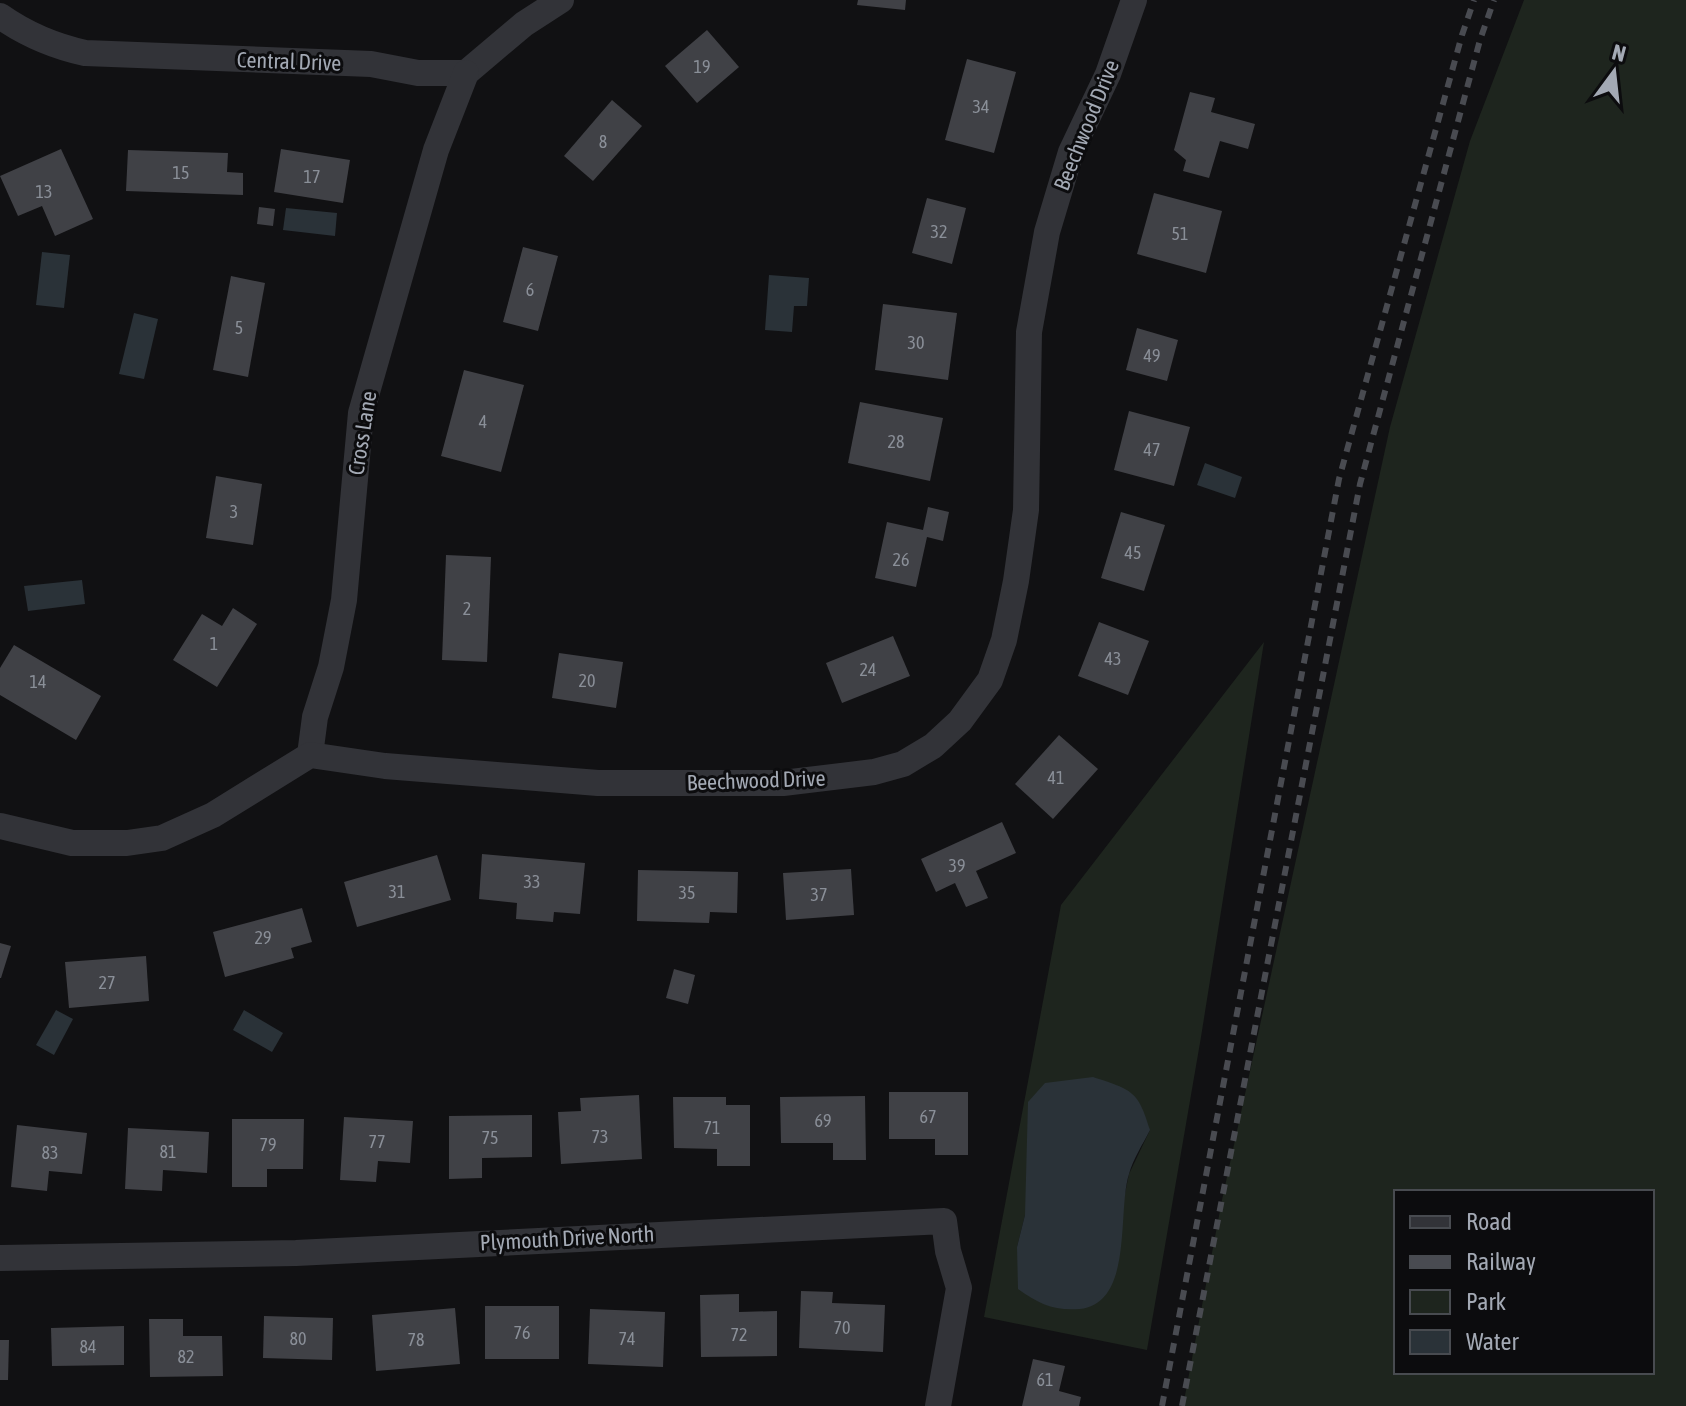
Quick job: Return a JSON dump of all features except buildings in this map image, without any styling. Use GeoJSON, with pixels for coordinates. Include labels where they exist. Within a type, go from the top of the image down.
{"type":"FeatureCollection","features":[{"type":"Feature","properties":{"kind":"street"},"geometry":{"type":"LineString","coordinates":[[466,73],[524,24],[561,0]]}},
{"type":"Feature","properties":{"kind":"street","name":"Beechwood Drive"},"geometry":{"type":"LineString","coordinates":[[310,755],[385,766],[598,783],[783,783],[874,772],[903,764],[942,738],[960,721],[990,680],[1004,640],[1026,510],[1029,332],[1047,232],[1071,152],[1108,74],[1134,0]]}},
{"type":"Feature","properties":{"kind":"street","name":"Central Drive"},"geometry":{"type":"LineString","coordinates":[[0,16],[55,46],[85,53],[371,64],[418,73],[466,73]]}},
{"type":"Feature","properties":{"kind":"street","name":"Cross Lane"},"geometry":{"type":"LineString","coordinates":[[310,755],[315,717],[331,667],[344,600],[361,413],[436,150],[466,73]]}},
{"type":"Feature","properties":{"kind":"street"},"geometry":{"type":"LineString","coordinates":[[0,826],[72,843],[127,843],[162,838],[213,815],[310,755]]}},
{"type":"Feature","properties":{"kind":"street","name":"Plymouth Drive North"},"geometry":{"type":"LineString","coordinates":[[0,1258],[296,1253],[944,1221],[948,1251],[959,1288],[938,1406]]}},
{"type":"Feature","properties":{"kind":"green space"},"geometry":{"type":"Polygon","coordinates":[[[1524,0],[1686,0],[1686,1406],[1183,1406],[1222,1200],[1390,427],[1470,141],[1524,0]]]}},
{"type":"Feature","properties":{"kind":"green space"},"geometry":{"type":"Polygon","coordinates":[[[1264,642],[1147,1350],[984,1317],[1061,905],[1264,642]],[[1150,1130],[1025,1215],[1017,1247],[1122,1208],[1129,1174],[1150,1130]]]}},
{"type":"Feature","properties":{"kind":"water"},"geometry":{"type":"Polygon","coordinates":[[[286,208],[337,213],[335,236],[283,230],[286,208]]]}},
{"type":"Feature","properties":{"kind":"water"},"geometry":{"type":"Polygon","coordinates":[[[42,252],[70,255],[64,308],[36,305],[42,252]]]}},
{"type":"Feature","properties":{"kind":"water"},"geometry":{"type":"Polygon","coordinates":[[[769,275],[809,278],[807,306],[794,306],[792,332],[765,330],[769,275]]]}},
{"type":"Feature","properties":{"kind":"water"},"geometry":{"type":"Polygon","coordinates":[[[134,313],[158,319],[144,379],[119,374],[134,313]]]}},
{"type":"Feature","properties":{"kind":"water"},"geometry":{"type":"Polygon","coordinates":[[[1205,463],[1242,477],[1235,498],[1197,485],[1205,463]]]}},
{"type":"Feature","properties":{"kind":"water"},"geometry":{"type":"Polygon","coordinates":[[[82,580],[85,604],[28,611],[24,586],[82,580]]]}},
{"type":"Feature","properties":{"kind":"water"},"geometry":{"type":"Polygon","coordinates":[[[56,1010],[73,1019],[54,1055],[36,1045],[56,1010]]]}},
{"type":"Feature","properties":{"kind":"water"},"geometry":{"type":"Polygon","coordinates":[[[244,1010],[283,1033],[272,1052],[233,1030],[244,1010]]]}},
{"type":"Feature","properties":{"kind":"water"},"geometry":{"type":"Polygon","coordinates":[[[1093,1077],[1132,1093],[1142,1107],[1150,1130],[1129,1174],[1120,1253],[1109,1291],[1097,1303],[1080,1309],[1054,1308],[1018,1289],[1017,1247],[1025,1215],[1028,1102],[1045,1083],[1093,1077]]]}},
{"type":"Feature","properties":{"kind":"railway"},"geometry":{"type":"LineString","coordinates":[[1162,1406],[1339,479],[1474,0]]}},
{"type":"Feature","properties":{"kind":"railway"},"geometry":{"type":"LineString","coordinates":[[1182,1406],[1360,484],[1480,40],[1494,0]]}}]}
